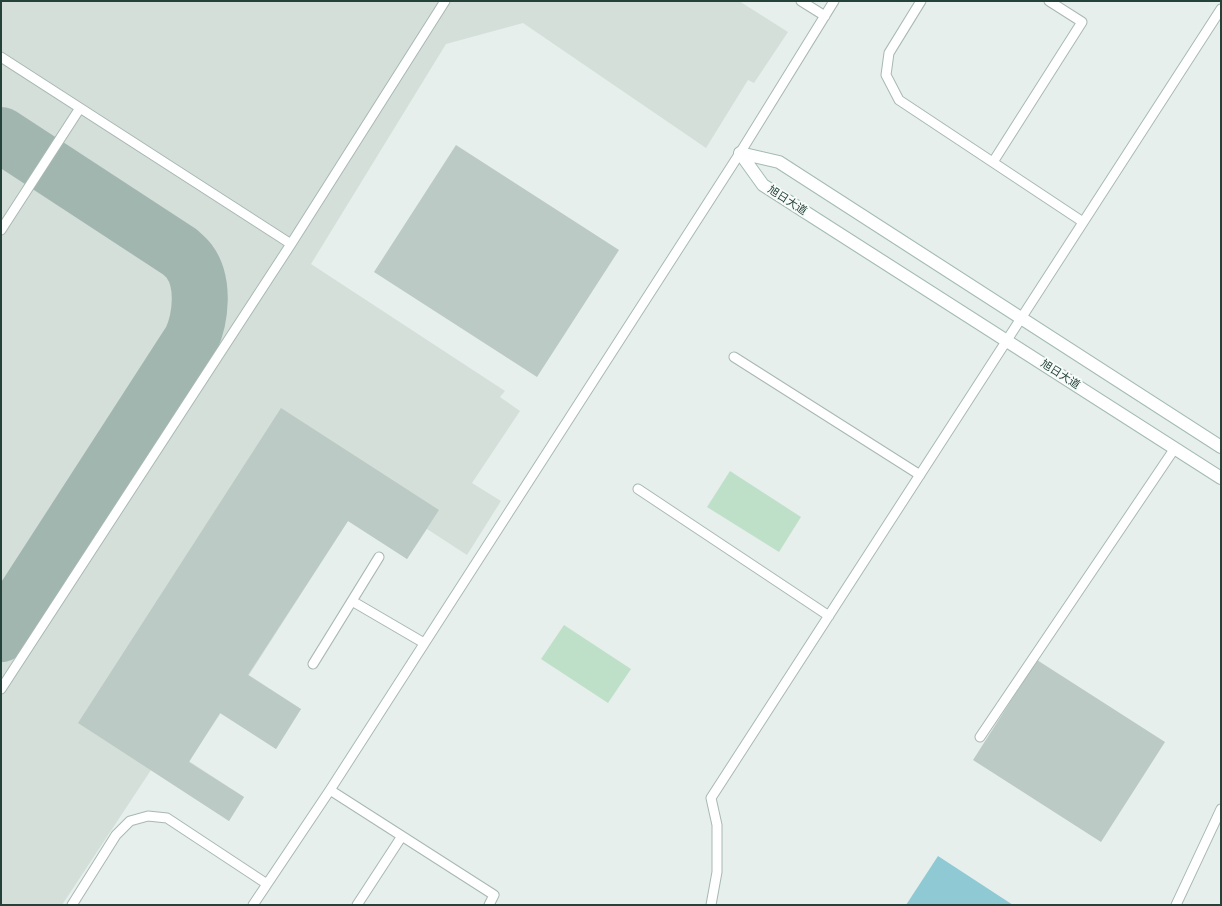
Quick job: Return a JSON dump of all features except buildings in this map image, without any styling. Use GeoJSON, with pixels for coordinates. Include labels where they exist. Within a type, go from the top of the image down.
{"type":"FeatureCollection","features":[{"type":"Feature","properties":{"kind":"main road"},"geometry":{"type":"LineString","coordinates":[[740,153],[779,162],[1221,447]]}},
{"type":"Feature","properties":{"kind":"main road","name":"旭日大道"},"geometry":{"type":"LineString","coordinates":[[740,153],[763,185],[1221,478]]}},
{"type":"Feature","properties":{"kind":"lane"},"geometry":{"type":"LineString","coordinates":[[1,689],[291,244],[445,1]]}},
{"type":"Feature","properties":{"kind":"lane"},"geometry":{"type":"LineString","coordinates":[[801,1],[825,16]]}},
{"type":"Feature","properties":{"kind":"lane"},"geometry":{"type":"LineString","coordinates":[[253,905],[330,790],[740,153],[834,1]]}},
{"type":"Feature","properties":{"kind":"lane"},"geometry":{"type":"LineString","coordinates":[[921,1],[889,53],[886,75],[899,100],[1083,222]]}},
{"type":"Feature","properties":{"kind":"lane"},"geometry":{"type":"LineString","coordinates":[[993,162],[1082,22],[1049,1]]}},
{"type":"Feature","properties":{"kind":"lane"},"geometry":{"type":"LineString","coordinates":[[711,905],[717,872],[717,825],[711,798],[1221,9]]}},
{"type":"Feature","properties":{"kind":"lane"},"geometry":{"type":"LineString","coordinates":[[1,57],[291,244]]}},
{"type":"Feature","properties":{"kind":"lane"},"geometry":{"type":"LineString","coordinates":[[1,230],[80,108]]}},
{"type":"Feature","properties":{"kind":"lane"},"geometry":{"type":"LineString","coordinates":[[734,357],[920,475]]}},
{"type":"Feature","properties":{"kind":"lane"},"geometry":{"type":"LineString","coordinates":[[980,737],[1175,448]]}},
{"type":"Feature","properties":{"kind":"lane"},"geometry":{"type":"LineString","coordinates":[[638,489],[829,616]]}},
{"type":"Feature","properties":{"kind":"lane"},"geometry":{"type":"LineString","coordinates":[[313,664],[379,557]]}},
{"type":"Feature","properties":{"kind":"lane"},"geometry":{"type":"LineString","coordinates":[[352,600],[424,643]]}},
{"type":"Feature","properties":{"kind":"lane"},"geometry":{"type":"LineString","coordinates":[[330,790],[494,896],[489,905]]}},
{"type":"Feature","properties":{"kind":"lane"},"geometry":{"type":"LineString","coordinates":[[1176,905],[1221,809]]}},
{"type":"Feature","properties":{"kind":"lane"},"geometry":{"type":"LineString","coordinates":[[72,905],[116,835],[130,822],[148,816],[167,818],[267,884]]}},
{"type":"Feature","properties":{"kind":"lane"},"geometry":{"type":"LineString","coordinates":[[358,905],[402,836]]}},
{"type":"Feature","properties":{"kind":"shaded area"},"geometry":{"type":"Polygon","coordinates":[[[1,1],[739,1],[788,32],[754,83],[748,80],[706,148],[523,23],[446,44],[311,264],[505,391],[500,397],[520,411],[472,483],[501,501],[467,555],[427,529],[407,559],[348,521],[249,675],[301,709],[276,749],[221,713],[189,761],[244,797],[229,821],[151,770],[62,905],[1,905],[1,1]]]}},
{"type":"Feature","properties":{"kind":"green space"},"geometry":{"type":"Polygon","coordinates":[[[730,471],[801,517],[779,552],[707,507],[730,471]]]}},
{"type":"Feature","properties":{"kind":"green space"},"geometry":{"type":"Polygon","coordinates":[[[564,625],[631,669],[608,703],[541,659],[564,625]]]}},
{"type":"Feature","properties":{"kind":"water"},"geometry":{"type":"Polygon","coordinates":[[[938,856],[1013,905],[906,905],[938,856]]]}},
{"type":"Feature","properties":{"kind":"taxiway"},"geometry":{"type":"LineString","coordinates":[[1,135],[180,252],[188,260],[194,270],[200,300],[197,321],[191,340],[1,634]]}}]}
